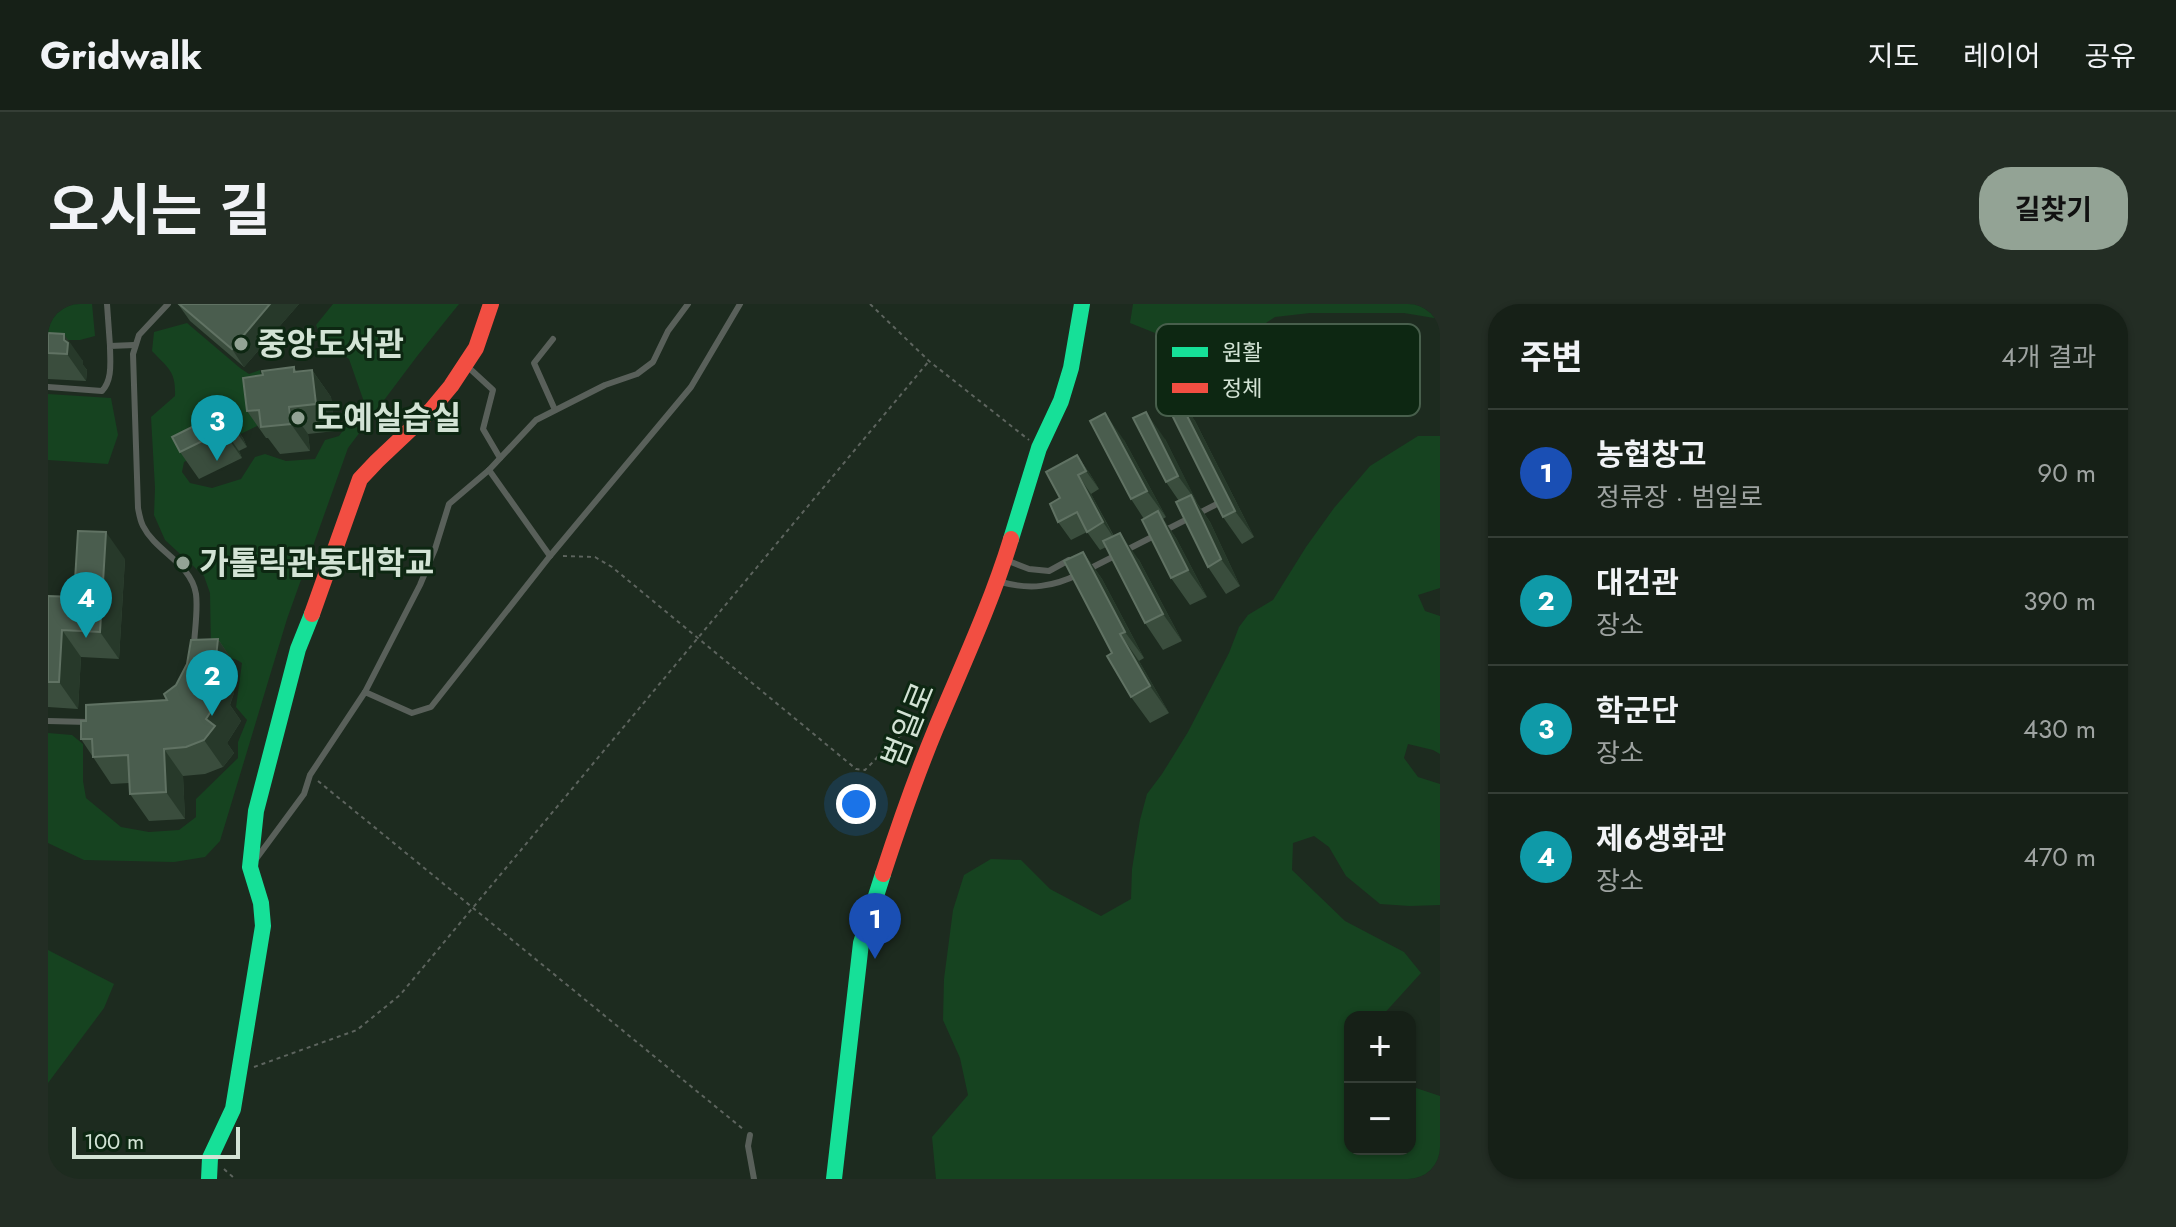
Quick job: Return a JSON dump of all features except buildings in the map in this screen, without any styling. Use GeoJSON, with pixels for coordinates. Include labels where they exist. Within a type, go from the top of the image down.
{"type":"FeatureCollection","features":[{"type":"Feature","properties":{"kind":"street"},"geometry":{"type":"LineString","coordinates":[[209,1179],[210,1158],[233,1109],[263,926],[261,903],[250,867],[256,811],[298,649],[356,489],[369,468],[431,410],[467,366],[486,326],[491,304]]}},
{"type":"Feature","properties":{"kind":"street","name":"범일로"},"geometry":{"type":"LineString","coordinates":[[834,1179],[861,943],[898,827],[934,732],[998,581],[1039,448],[1061,401],[1071,368],[1082,304]]}},
{"type":"Feature","properties":{"kind":"lane"},"geometry":{"type":"LineString","coordinates":[[48,387],[102,391],[107,385],[110,346],[107,304]]}},
{"type":"Feature","properties":{"kind":"lane"},"geometry":{"type":"LineString","coordinates":[[168,304],[147,325],[134,345],[138,508],[142,525],[187,572],[193,584],[196,595],[194,658]]}},
{"type":"Feature","properties":{"kind":"lane"},"geometry":{"type":"LineString","coordinates":[[250,867],[304,794],[310,775],[365,692],[420,585],[449,504],[489,470],[536,420],[605,385],[637,374],[653,362],[668,331],[688,304]]}},
{"type":"Feature","properties":{"kind":"lane"},"geometry":{"type":"LineString","coordinates":[[365,692],[412,713],[431,707],[550,556],[691,387],[740,304]]}},
{"type":"Feature","properties":{"kind":"lane"},"geometry":{"type":"LineString","coordinates":[[553,339],[534,363],[555,410]]}},
{"type":"Feature","properties":{"kind":"lane"},"geometry":{"type":"LineString","coordinates":[[110,346],[134,345]]}},
{"type":"Feature","properties":{"kind":"lane"},"geometry":{"type":"LineString","coordinates":[[467,366],[493,390],[483,429],[500,458]]}},
{"type":"Feature","properties":{"kind":"lane"},"geometry":{"type":"LineString","coordinates":[[489,470],[550,556]]}},
{"type":"Feature","properties":{"kind":"lane"},"geometry":{"type":"LineString","coordinates":[[998,581],[1018,586],[1058,584],[1215,505]]}},
{"type":"Feature","properties":{"kind":"lane"},"geometry":{"type":"LineString","coordinates":[[1006,560],[1029,569],[1049,571],[1075,557]]}},
{"type":"Feature","properties":{"kind":"lane"},"geometry":{"type":"LineString","coordinates":[[48,721],[92,722]]}},
{"type":"Feature","properties":{"kind":"lane"},"geometry":{"type":"LineString","coordinates":[[750,1135],[748,1146],[754,1179]]}},
{"type":"Feature","properties":{"kind":"path"},"geometry":{"type":"LineString","coordinates":[[870,304],[929,361],[1039,448]]}},
{"type":"Feature","properties":{"kind":"path"},"geometry":{"type":"LineString","coordinates":[[240,1072],[357,1030],[400,995],[929,361]]}},
{"type":"Feature","properties":{"kind":"path"},"geometry":{"type":"LineString","coordinates":[[550,556],[595,557],[603,562],[856,769],[865,770],[896,738],[913,729],[934,732]]}},
{"type":"Feature","properties":{"kind":"path"},"geometry":{"type":"LineString","coordinates":[[310,775],[750,1135]]}},
{"type":"Feature","properties":{"kind":"green space"},"geometry":{"type":"Polygon","coordinates":[[[48,304],[92,304],[95,336],[80,340],[48,340],[48,304]]]}},
{"type":"Feature","properties":{"kind":"green space"},"geometry":{"type":"Polygon","coordinates":[[[333,304],[459,304],[348,448],[287,619],[220,841],[205,857],[174,862],[84,860],[48,843],[48,733],[72,735],[83,744],[86,798],[121,827],[149,832],[179,830],[196,817],[196,799],[238,758],[238,742],[247,720],[236,707],[242,663],[214,656],[211,648],[210,593],[204,576],[165,540],[154,515],[151,417],[175,396],[175,388],[167,366],[152,351],[154,332],[187,323],[249,374],[260,370],[264,391],[259,425],[184,462],[182,472],[190,483],[212,488],[241,479],[255,457],[265,454],[286,461],[315,459],[325,440],[339,436],[364,402],[349,359],[323,341],[316,325],[333,304]]]}},
{"type":"Feature","properties":{"kind":"green space"},"geometry":{"type":"Polygon","coordinates":[[[1133,304],[1440,304],[1440,319],[1404,313],[1310,313],[1275,317],[1264,324],[1156,324],[1156,333],[1130,323],[1133,304]]]}},
{"type":"Feature","properties":{"kind":"green space"},"geometry":{"type":"Polygon","coordinates":[[[48,394],[111,398],[118,435],[108,464],[48,460],[48,394]]]}},
{"type":"Feature","properties":{"kind":"green space"},"geometry":{"type":"Polygon","coordinates":[[[1418,436],[1440,436],[1440,588],[1418,595],[1425,611],[1440,616],[1440,754],[1408,744],[1404,758],[1418,777],[1440,784],[1440,905],[1380,904],[1346,876],[1329,847],[1314,836],[1293,843],[1292,870],[1345,921],[1404,952],[1421,973],[1386,1011],[1344,1011],[1344,1155],[1416,1155],[1416,1088],[1440,1096],[1440,1179],[936,1179],[932,1137],[968,1095],[960,1058],[943,1020],[944,979],[953,910],[964,875],[991,859],[1021,860],[1050,889],[1101,916],[1131,899],[1132,869],[1147,794],[1188,732],[1239,627],[1248,615],[1273,600],[1334,508],[1370,466],[1418,436]]]}},
{"type":"Feature","properties":{"kind":"green space"},"geometry":{"type":"Polygon","coordinates":[[[48,950],[114,984],[104,1008],[48,1083],[48,950]]]}},
{"type":"Feature","properties":{"kind":"traffic: fast"},"geometry":{"type":"LineString","coordinates":[[1011,539],[1039,448],[1061,401],[1071,368],[1082,304]]}},
{"type":"Feature","properties":{"kind":"traffic: fast"},"geometry":{"type":"LineString","coordinates":[[209,1179],[210,1158],[233,1109],[263,926],[261,903],[250,867],[256,811],[298,649],[312,614]]}},
{"type":"Feature","properties":{"kind":"traffic: fast"},"geometry":{"type":"LineString","coordinates":[[834,1179],[861,943],[883,874]]}},
{"type":"Feature","properties":{"kind":"traffic: jam"},"geometry":{"type":"LineString","coordinates":[[312,614],[360,479],[431,410],[451,386],[476,348],[491,304]]}},
{"type":"Feature","properties":{"kind":"traffic: jam"},"geometry":{"type":"LineString","coordinates":[[883,874],[922,764],[1011,539]]}},
{"type":"Feature","properties":{"kind":"place","name":"중앙도서관"},"geometry":{"type":"Point","coordinates":[241,344]}},
{"type":"Feature","properties":{"kind":"place","name":"도예실습실"},"geometry":{"type":"Point","coordinates":[298,418]}},
{"type":"Feature","properties":{"kind":"place","name":"학군단"},"geometry":{"type":"Point","coordinates":[217,461]}},
{"type":"Feature","properties":{"kind":"place","name":"가톨릭관동대학교"},"geometry":{"type":"Point","coordinates":[183,563]}},
{"type":"Feature","properties":{"kind":"place","name":"제6생화관"},"geometry":{"type":"Point","coordinates":[86,638]}},
{"type":"Feature","properties":{"kind":"place","name":"대건관"},"geometry":{"type":"Point","coordinates":[212,716]}},
{"type":"Feature","properties":{"kind":"place","name":"농협창고"},"geometry":{"type":"Point","coordinates":[875,959]}}]}
